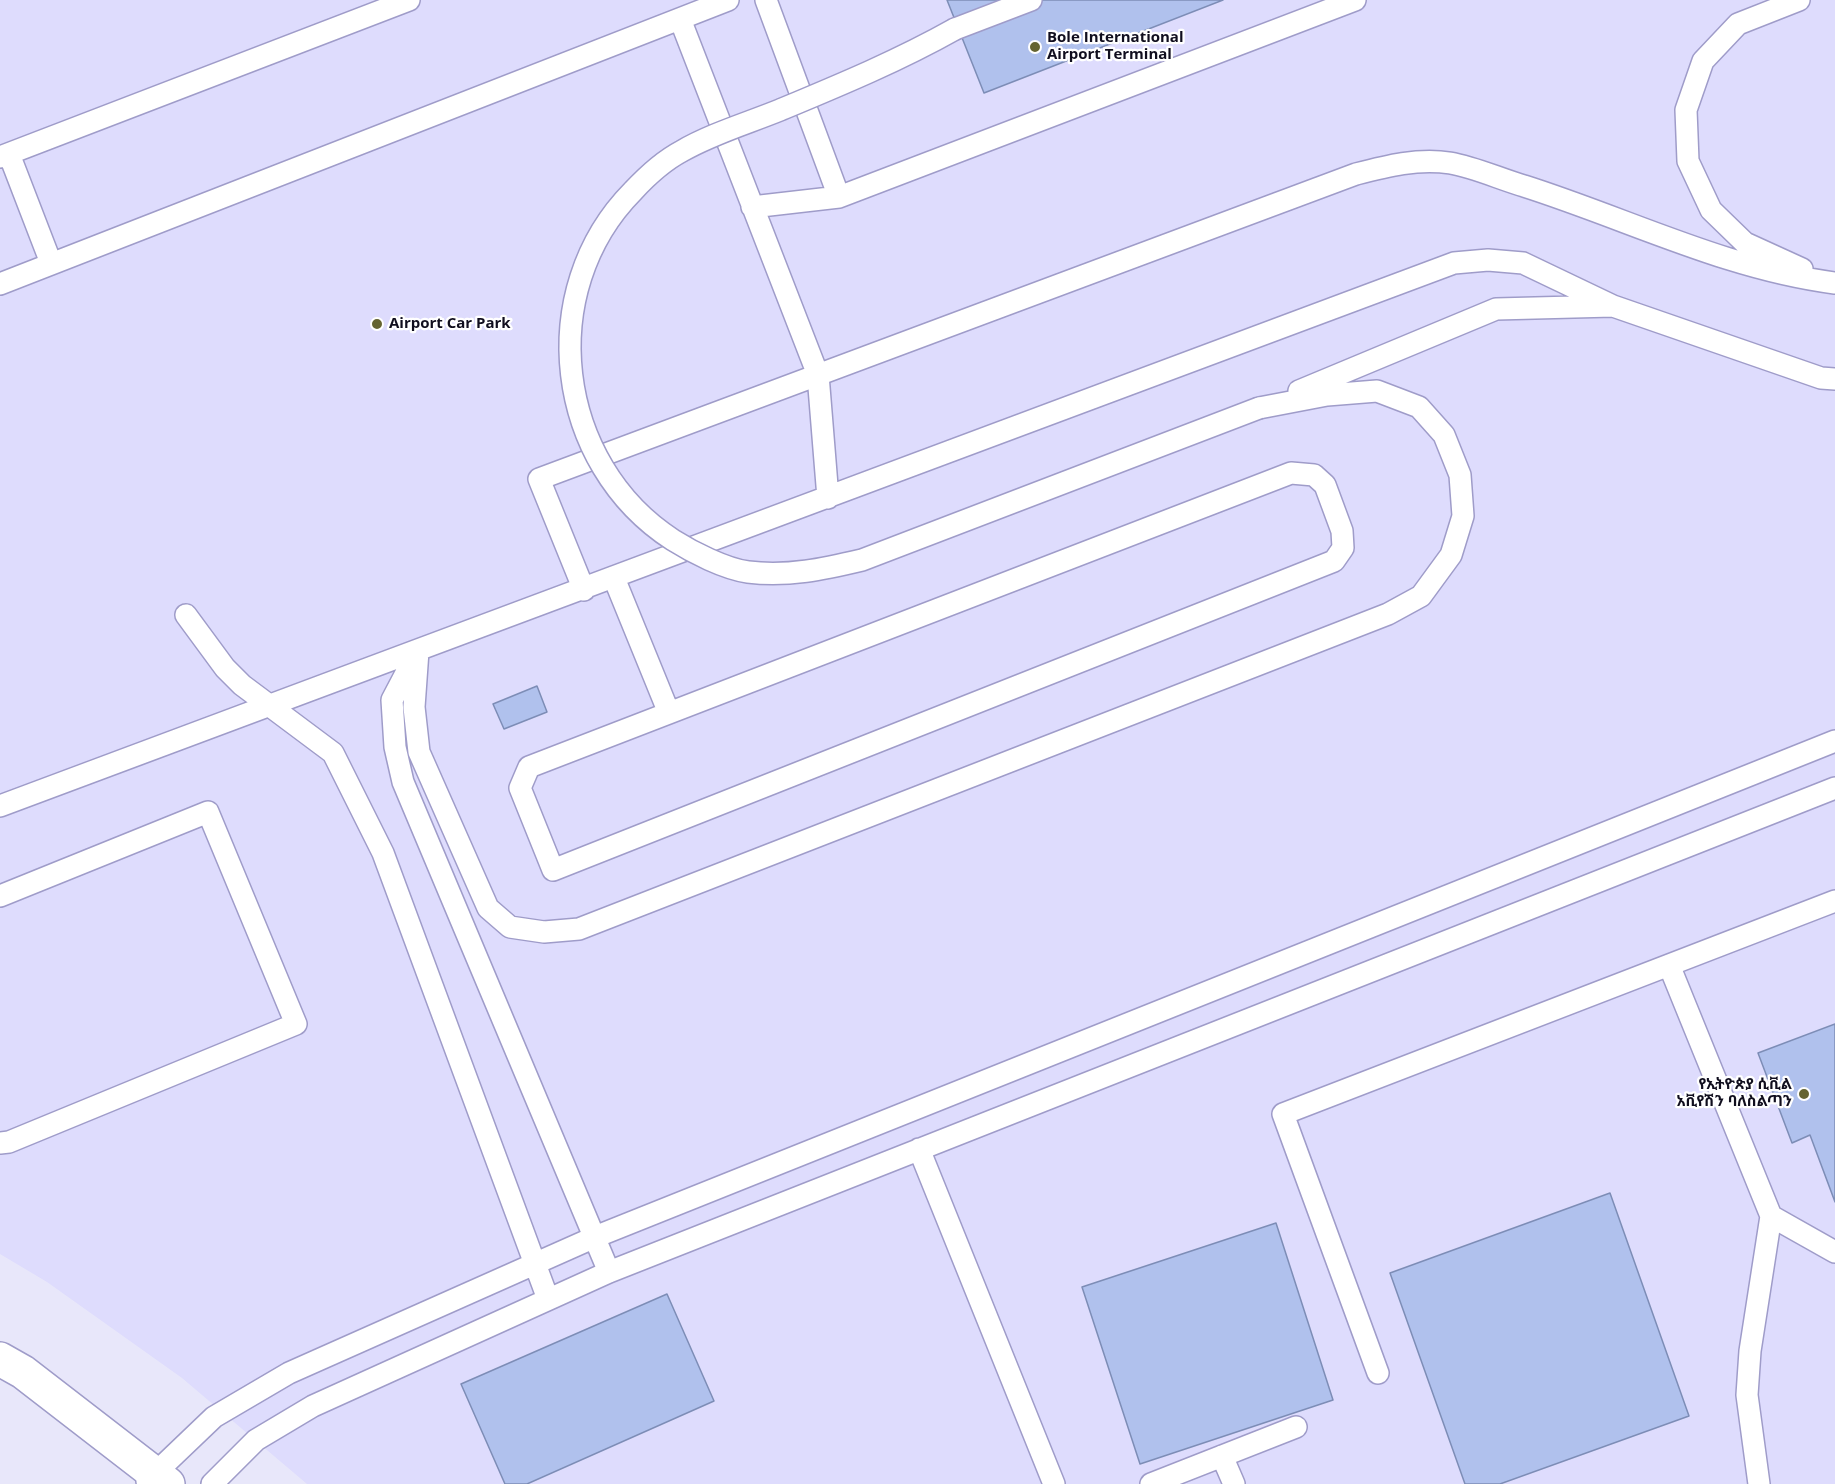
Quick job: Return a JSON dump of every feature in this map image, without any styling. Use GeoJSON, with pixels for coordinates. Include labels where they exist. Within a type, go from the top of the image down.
{"type":"FeatureCollection","features":[{"type":"Feature","properties":{"kind":"main road"},"geometry":{"type":"LineString","coordinates":[[0,1359],[22,1372],[155,1480]]}},
{"type":"Feature","properties":{"kind":"lane"},"geometry":{"type":"LineString","coordinates":[[51,263],[4,156],[409,0]]}},
{"type":"Feature","properties":{"kind":"lane"},"geometry":{"type":"LineString","coordinates":[[0,284],[728,0]]}},
{"type":"Feature","properties":{"kind":"lane"},"geometry":{"type":"LineString","coordinates":[[766,0],[839,197]]}},
{"type":"Feature","properties":{"kind":"lane"},"geometry":{"type":"LineString","coordinates":[[1031,0],[955,29],[903,58],[681,151],[633,191],[592,244],[573,306],[569,368],[581,426],[612,481],[652,526],[692,552],[746,572],[807,573],[862,560],[1259,408],[1496,309],[1613,306]]}},
{"type":"Feature","properties":{"kind":"lane"},"geometry":{"type":"LineString","coordinates":[[752,207],[839,197],[1355,0]]}},
{"type":"Feature","properties":{"kind":"lane"},"geometry":{"type":"LineString","coordinates":[[1799,0],[1738,24],[1702,61],[1686,110],[1689,161],[1711,210],[1745,243],[1797,267],[1835,277]]}},
{"type":"Feature","properties":{"kind":"lane"},"geometry":{"type":"LineString","coordinates":[[680,19],[818,375],[828,498]]}},
{"type":"Feature","properties":{"kind":"lane"},"geometry":{"type":"LineString","coordinates":[[584,590],[538,479],[1356,174],[1401,162],[1450,163],[1570,201],[1709,255],[1792,278],[1835,283]]}},
{"type":"Feature","properties":{"kind":"lane"},"geometry":{"type":"LineString","coordinates":[[0,806],[584,590],[1454,263],[1488,260],[1523,263],[1613,306],[1821,378],[1835,380]]}},
{"type":"Feature","properties":{"kind":"lane"},"geometry":{"type":"LineString","coordinates":[[418,651],[414,707],[419,752],[488,908],[510,927],[544,932],[579,929],[1388,614],[1421,596],[1450,555],[1463,516],[1460,475],[1444,435],[1419,407],[1377,391],[1327,395],[1259,408]]}},
{"type":"Feature","properties":{"kind":"lane"},"geometry":{"type":"LineString","coordinates":[[1291,472],[1314,475],[1325,485],[1342,531],[1342,548],[1334,561],[553,870],[520,788],[529,767],[669,713],[1291,472]]}},
{"type":"Feature","properties":{"kind":"lane"},"geometry":{"type":"LineString","coordinates":[[614,578],[669,713]]}},
{"type":"Feature","properties":{"kind":"lane"},"geometry":{"type":"LineString","coordinates":[[186,615],[225,668],[242,685],[333,753],[383,853],[548,1299]]}},
{"type":"Feature","properties":{"kind":"lane"},"geometry":{"type":"LineString","coordinates":[[418,651],[392,700],[395,747],[403,782],[609,1272]]}},
{"type":"Feature","properties":{"kind":"lane"},"geometry":{"type":"LineString","coordinates":[[155,1480],[214,1417],[289,1373],[595,1237],[1835,741]]}},
{"type":"Feature","properties":{"kind":"lane"},"geometry":{"type":"LineString","coordinates":[[212,1484],[256,1440],[313,1406],[609,1272],[1835,788]]}},
{"type":"Feature","properties":{"kind":"lane"},"geometry":{"type":"LineString","coordinates":[[0,896],[208,812],[296,1024],[9,1142],[0,1143]]}},
{"type":"Feature","properties":{"kind":"lane"},"geometry":{"type":"LineString","coordinates":[[1378,1373],[1283,1114],[1835,901]]}},
{"type":"Feature","properties":{"kind":"lane"},"geometry":{"type":"LineString","coordinates":[[1669,965],[1772,1216],[1750,1351],[1747,1395],[1759,1484]]}},
{"type":"Feature","properties":{"kind":"lane"},"geometry":{"type":"LineString","coordinates":[[919,1149],[1054,1484]]}},
{"type":"Feature","properties":{"kind":"lane"},"geometry":{"type":"LineString","coordinates":[[1772,1216],[1835,1252]]}},
{"type":"Feature","properties":{"kind":"lane"},"geometry":{"type":"LineString","coordinates":[[1151,1484],[1296,1427]]}},
{"type":"Feature","properties":{"kind":"lane"},"geometry":{"type":"LineString","coordinates":[[1222,1456],[1234,1484]]}},
{"type":"Feature","properties":{"kind":"shaded area"},"geometry":{"type":"Polygon","coordinates":[[[0,0],[1835,0],[1835,1484],[307,1484],[182,1378],[47,1282],[0,1254],[0,0]]]}},
{"type":"Feature","properties":{"kind":"building","name":"Bole International Airport Terminal"},"geometry":{"type":"Polygon","coordinates":[[[947,0],[1223,0],[984,93],[947,0]]]}},
{"type":"Feature","properties":{"kind":"building"},"geometry":{"type":"Polygon","coordinates":[[[537,686],[547,712],[504,729],[493,704],[537,686]]]}},
{"type":"Feature","properties":{"kind":"building","name":"የኢትዮጵያ ሲቪል አቪየሽን ባለስልጣን"},"geometry":{"type":"Polygon","coordinates":[[[1835,1024],[1835,1202],[1810,1135],[1792,1143],[1758,1053],[1835,1024]]]}},
{"type":"Feature","properties":{"kind":"building"},"geometry":{"type":"Polygon","coordinates":[[[1610,1193],[1689,1416],[1500,1484],[1465,1484],[1390,1273],[1610,1193]]]}},
{"type":"Feature","properties":{"kind":"building"},"geometry":{"type":"Polygon","coordinates":[[[1276,1223],[1333,1400],[1140,1464],[1082,1287],[1276,1223]]]}},
{"type":"Feature","properties":{"kind":"building"},"geometry":{"type":"Polygon","coordinates":[[[667,1294],[714,1401],[527,1484],[505,1484],[461,1384],[667,1294]]]}},
{"type":"Feature","properties":{"kind":"place","name":"Bole International Airport Terminal"},"geometry":{"type":"Point","coordinates":[1035,47]}},
{"type":"Feature","properties":{"kind":"place","name":"Airport Car Park"},"geometry":{"type":"Point","coordinates":[377,324]}},
{"type":"Feature","properties":{"kind":"place","name":"የኢትዮጵያ ሲቪል አቪየሽን ባለስልጣን"},"geometry":{"type":"Point","coordinates":[1804,1094]}}]}
